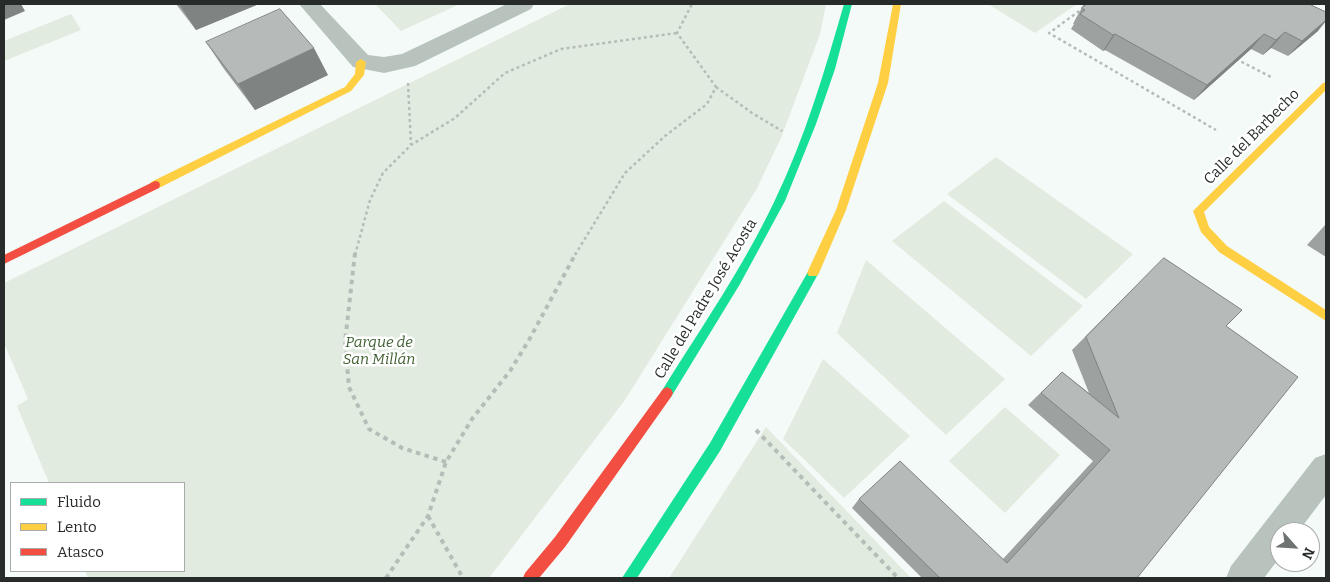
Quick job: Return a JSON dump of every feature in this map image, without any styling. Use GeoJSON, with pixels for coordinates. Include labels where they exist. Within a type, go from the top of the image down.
{"type":"FeatureCollection","features":[{"type":"Feature","properties":{"kind":"main road","name":"Calle del Padre José Acosta"},"geometry":{"type":"LineString","coordinates":[[530,578],[560,542],[659,407],[736,281],[780,201],[812,124],[830,70],[848,4]]}},
{"type":"Feature","properties":{"kind":"main road"},"geometry":{"type":"LineString","coordinates":[[629,578],[716,447],[807,287],[841,210],[883,83],[896,4]]}},
{"type":"Feature","properties":{"kind":"main road"},"geometry":{"type":"LineString","coordinates":[[4,260],[348,89],[359,75],[360,62]]}},
{"type":"Feature","properties":{"kind":"main road","name":"Calle del Barbecho"},"geometry":{"type":"LineString","coordinates":[[1326,85],[1198,211],[1204,229],[1223,249],[1326,316]]}},
{"type":"Feature","properties":{"kind":"street"},"geometry":{"type":"LineString","coordinates":[[309,4],[360,62],[384,65],[407,61],[524,4]]}},
{"type":"Feature","properties":{"kind":"street"},"geometry":{"type":"LineString","coordinates":[[1243,578],[1326,470]]}},
{"type":"Feature","properties":{"kind":"path"},"geometry":{"type":"LineString","coordinates":[[677,33],[692,4]]}},
{"type":"Feature","properties":{"kind":"path"},"geometry":{"type":"LineString","coordinates":[[1088,4],[1049,33],[1216,130]]}},
{"type":"Feature","properties":{"kind":"path"},"geometry":{"type":"LineString","coordinates":[[677,33],[716,87],[752,113],[788,134]]}},
{"type":"Feature","properties":{"kind":"path"},"geometry":{"type":"LineString","coordinates":[[446,462],[402,448],[369,429],[349,387],[345,342],[352,268],[358,238],[370,200],[383,173],[411,145],[455,118],[505,73],[536,58],[560,50],[592,44],[677,33]]}},
{"type":"Feature","properties":{"kind":"path"},"geometry":{"type":"LineString","coordinates":[[1231,56],[1273,78]]}},
{"type":"Feature","properties":{"kind":"path"},"geometry":{"type":"LineString","coordinates":[[407,61],[411,145]]}},
{"type":"Feature","properties":{"kind":"path"},"geometry":{"type":"LineString","coordinates":[[386,578],[428,516],[446,462],[472,419],[525,348],[580,245],[625,173],[665,136],[707,104],[716,87]]}},
{"type":"Feature","properties":{"kind":"path"},"geometry":{"type":"LineString","coordinates":[[754,428],[898,578]]}},
{"type":"Feature","properties":{"kind":"path"},"geometry":{"type":"LineString","coordinates":[[428,516],[463,578]]}},
{"type":"Feature","properties":{"kind":"green space"},"geometry":{"type":"Polygon","coordinates":[[[375,4],[460,4],[401,31],[375,4]]]}},
{"type":"Feature","properties":{"kind":"green space","name":"Parque de San Millán"},"geometry":{"type":"Polygon","coordinates":[[[570,4],[826,4],[820,34],[781,138],[756,190],[625,400],[489,578],[88,578],[85,572],[185,572],[185,482],[49,482],[17,406],[28,399],[4,343],[4,283],[570,4]]]}},
{"type":"Feature","properties":{"kind":"green space"},"geometry":{"type":"Polygon","coordinates":[[[988,4],[1077,4],[1035,33],[988,4]]]}},
{"type":"Feature","properties":{"kind":"green space"},"geometry":{"type":"Polygon","coordinates":[[[71,14],[81,30],[4,61],[4,41],[71,14]]]}},
{"type":"Feature","properties":{"kind":"green space"},"geometry":{"type":"Polygon","coordinates":[[[996,157],[1133,254],[1086,299],[947,194],[996,157]]]}},
{"type":"Feature","properties":{"kind":"green space"},"geometry":{"type":"Polygon","coordinates":[[[944,201],[1083,306],[1031,356],[892,241],[944,201]]]}},
{"type":"Feature","properties":{"kind":"green space"},"geometry":{"type":"Polygon","coordinates":[[[866,260],[1005,379],[946,435],[837,333],[866,260]]]}},
{"type":"Feature","properties":{"kind":"green space"},"geometry":{"type":"Polygon","coordinates":[[[823,359],[910,436],[844,498],[783,439],[823,359]]]}},
{"type":"Feature","properties":{"kind":"green space"},"geometry":{"type":"Polygon","coordinates":[[[1005,407],[1060,455],[1005,513],[949,461],[1005,407]]]}},
{"type":"Feature","properties":{"kind":"green space"},"geometry":{"type":"Polygon","coordinates":[[[766,427],[911,578],[669,578],[766,427]]]}},
{"type":"Feature","properties":{"kind":"building"},"geometry":{"type":"Polygon","coordinates":[[[1087,4],[1309,4],[1326,12],[1326,20],[1302,41],[1285,32],[1276,40],[1264,34],[1207,85],[1115,34],[1113,35],[1080,14],[1085,10],[1082,8],[1087,4]]]}},
{"type":"Feature","properties":{"kind":"building"},"geometry":{"type":"Polygon","coordinates":[[[280,9],[314,48],[238,84],[206,42],[280,9]]]}},
{"type":"Feature","properties":{"kind":"building"},"geometry":{"type":"Polygon","coordinates":[[[1164,258],[1242,310],[1226,326],[1298,377],[1137,578],[940,578],[859,499],[900,461],[1007,563],[1110,450],[1041,393],[1062,372],[1119,418],[1086,337],[1164,258]]]}},
{"type":"Feature","properties":{"kind":"traffic: fast"},"geometry":{"type":"LineString","coordinates":[[667,393],[736,281],[780,201],[811,124],[830,69],[848,4]]}},
{"type":"Feature","properties":{"kind":"traffic: fast"},"geometry":{"type":"LineString","coordinates":[[629,578],[715,447],[813,273]]}},
{"type":"Feature","properties":{"kind":"traffic: slow"},"geometry":{"type":"LineString","coordinates":[[813,273],[841,210],[883,83],[897,4]]}},
{"type":"Feature","properties":{"kind":"traffic: slow"},"geometry":{"type":"LineString","coordinates":[[155,185],[348,89],[359,75],[361,62]]}},
{"type":"Feature","properties":{"kind":"traffic: slow"},"geometry":{"type":"LineString","coordinates":[[1326,85],[1198,211],[1205,229],[1223,249],[1326,316]]}},
{"type":"Feature","properties":{"kind":"traffic: jam"},"geometry":{"type":"LineString","coordinates":[[4,260],[155,185]]}},
{"type":"Feature","properties":{"kind":"traffic: jam"},"geometry":{"type":"LineString","coordinates":[[530,578],[560,542],[667,393]]}}]}
